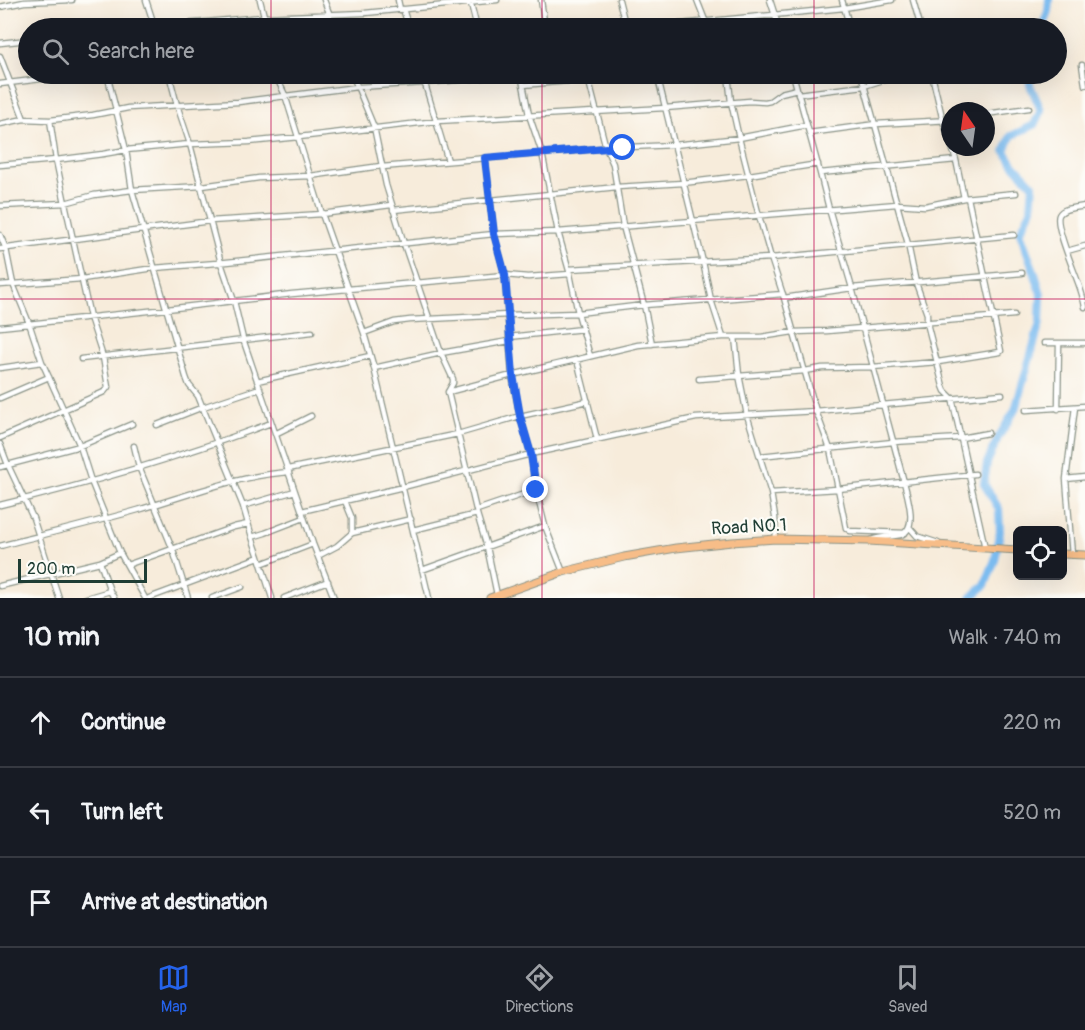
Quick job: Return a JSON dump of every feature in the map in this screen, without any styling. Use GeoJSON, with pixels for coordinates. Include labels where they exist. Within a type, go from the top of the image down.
{"type":"FeatureCollection","features":[{"type":"Feature","properties":{"kind":"highway","name":"Road NO.1"},"geometry":{"type":"LineString","coordinates":[[493,596],[563,572],[624,557],[732,542],[776,539],[869,541],[1013,550]]}},
{"type":"Feature","properties":{"kind":"highway"},"geometry":{"type":"LineString","coordinates":[[1067,554],[1085,555]]}},
{"type":"Feature","properties":{"kind":"street"},"geometry":{"type":"LineString","coordinates":[[0,7],[26,1],[72,0]]}},
{"type":"Feature","properties":{"kind":"street"},"geometry":{"type":"LineString","coordinates":[[146,0],[152,18]]}},
{"type":"Feature","properties":{"kind":"street"},"geometry":{"type":"LineString","coordinates":[[260,0],[264,17]]}},
{"type":"Feature","properties":{"kind":"street"},"geometry":{"type":"LineString","coordinates":[[324,0],[331,18]]}},
{"type":"Feature","properties":{"kind":"street"},"geometry":{"type":"LineString","coordinates":[[398,0],[405,18]]}},
{"type":"Feature","properties":{"kind":"street"},"geometry":{"type":"LineString","coordinates":[[254,18],[365,13],[497,0]]}},
{"type":"Feature","properties":{"kind":"street"},"geometry":{"type":"LineString","coordinates":[[541,0],[544,18]]}},
{"type":"Feature","properties":{"kind":"street"},"geometry":{"type":"LineString","coordinates":[[619,0],[624,18]]}},
{"type":"Feature","properties":{"kind":"street"},"geometry":{"type":"LineString","coordinates":[[698,0],[704,18]]}},
{"type":"Feature","properties":{"kind":"street"},"geometry":{"type":"LineString","coordinates":[[770,0],[776,18]]}},
{"type":"Feature","properties":{"kind":"street"},"geometry":{"type":"LineString","coordinates":[[842,0],[847,18]]}},
{"type":"Feature","properties":{"kind":"street"},"geometry":{"type":"LineString","coordinates":[[735,18],[844,8],[892,0]]}},
{"type":"Feature","properties":{"kind":"street"},"geometry":{"type":"LineString","coordinates":[[912,0],[918,18]]}},
{"type":"Feature","properties":{"kind":"street"},"geometry":{"type":"LineString","coordinates":[[471,2],[475,18]]}},
{"type":"Feature","properties":{"kind":"street"},"geometry":{"type":"LineString","coordinates":[[0,43],[18,41]]}},
{"type":"Feature","properties":{"kind":"street"},"geometry":{"type":"LineString","coordinates":[[0,56],[24,119]]}},
{"type":"Feature","properties":{"kind":"street"},"geometry":{"type":"LineString","coordinates":[[1083,65],[1085,85]]}},
{"type":"Feature","properties":{"kind":"street"},"geometry":{"type":"LineString","coordinates":[[0,84],[18,81]]}},
{"type":"Feature","properties":{"kind":"street"},"geometry":{"type":"LineString","coordinates":[[110,84],[126,150],[132,190],[177,349],[189,385],[203,407],[243,506],[272,598]]}},
{"type":"Feature","properties":{"kind":"street"},"geometry":{"type":"LineString","coordinates":[[172,84],[243,339],[313,544],[334,598]]}},
{"type":"Feature","properties":{"kind":"street"},"geometry":{"type":"LineString","coordinates":[[280,84],[364,333],[429,598]]}},
{"type":"Feature","properties":{"kind":"street"},"geometry":{"type":"LineString","coordinates":[[356,84],[374,127],[392,207],[404,244],[441,353],[453,379],[448,392],[487,547],[493,596]]}},
{"type":"Feature","properties":{"kind":"street"},"geometry":{"type":"LineString","coordinates":[[0,124],[24,119],[50,120],[93,115],[116,109],[238,102],[357,87],[408,84]]}},
{"type":"Feature","properties":{"kind":"street"},"geometry":{"type":"LineString","coordinates":[[425,84],[448,161]]}},
{"type":"Feature","properties":{"kind":"street"},"geometry":{"type":"LineString","coordinates":[[536,84],[523,86],[542,153],[549,194],[590,356]]}},
{"type":"Feature","properties":{"kind":"street"},"geometry":{"type":"LineString","coordinates":[[590,84],[606,148],[613,164],[623,226],[652,344]]}},
{"type":"Feature","properties":{"kind":"street"},"geometry":{"type":"LineString","coordinates":[[659,84],[711,300],[723,337]]}},
{"type":"Feature","properties":{"kind":"street"},"geometry":{"type":"LineString","coordinates":[[729,84],[739,138],[759,216],[816,411],[830,449],[846,528],[850,531],[908,531],[943,545]]}},
{"type":"Feature","properties":{"kind":"street"},"geometry":{"type":"LineString","coordinates":[[795,84],[910,510],[911,520],[908,531],[901,535],[879,537],[869,541]]}},
{"type":"Feature","properties":{"kind":"street"},"geometry":{"type":"LineString","coordinates":[[0,165],[126,150],[190,144],[249,142],[437,121],[731,102],[765,102],[781,93],[870,84]]}},
{"type":"Feature","properties":{"kind":"street"},"geometry":{"type":"LineString","coordinates":[[934,84],[941,113]]}},
{"type":"Feature","properties":{"kind":"street"},"geometry":{"type":"LineString","coordinates":[[864,86],[908,244],[916,284],[927,314],[927,323],[945,392],[952,398],[985,548]]}},
{"type":"Feature","properties":{"kind":"street"},"geometry":{"type":"LineString","coordinates":[[995,113],[1029,108]]}},
{"type":"Feature","properties":{"kind":"street"},"geometry":{"type":"LineString","coordinates":[[0,438],[104,392],[108,387],[103,357],[90,317],[65,203],[50,120]]}},
{"type":"Feature","properties":{"kind":"street"},"geometry":{"type":"LineString","coordinates":[[809,133],[876,124],[941,121]]}},
{"type":"Feature","properties":{"kind":"street"},"geometry":{"type":"LineString","coordinates":[[0,206],[65,203],[94,195],[132,190],[202,186],[259,178],[310,176],[382,166],[606,148],[674,145],[739,138],[807,125]]}},
{"type":"Feature","properties":{"kind":"street"},"geometry":{"type":"LineString","coordinates":[[699,379],[845,366],[872,367],[938,362],[1001,352],[995,317],[955,156]]}},
{"type":"Feature","properties":{"kind":"street"},"geometry":{"type":"LineString","coordinates":[[485,158],[494,234],[505,275],[509,339],[520,416],[531,454],[536,490],[545,526],[563,572]]}},
{"type":"Feature","properties":{"kind":"street"},"geometry":{"type":"LineString","coordinates":[[820,173],[956,160]]}},
{"type":"Feature","properties":{"kind":"street"},"geometry":{"type":"LineString","coordinates":[[3,249],[210,222],[683,183],[818,164]]}},
{"type":"Feature","properties":{"kind":"street"},"geometry":{"type":"LineString","coordinates":[[0,285],[82,279],[154,268],[336,252],[494,234],[558,232],[897,204],[925,206],[966,198],[1016,193]]}},
{"type":"Feature","properties":{"kind":"street"},"geometry":{"type":"LineString","coordinates":[[1085,207],[1065,210],[1061,212],[1058,220],[1085,307]]}},
{"type":"Feature","properties":{"kind":"street"},"geometry":{"type":"LineString","coordinates":[[0,327],[417,282],[505,275],[528,277],[634,266],[771,258],[1014,235]]}},
{"type":"Feature","properties":{"kind":"street"},"geometry":{"type":"LineString","coordinates":[[0,236],[13,284],[42,362],[80,446],[91,482],[120,553],[147,598],[259,557]]}},
{"type":"Feature","properties":{"kind":"street"},"geometry":{"type":"LineString","coordinates":[[1067,250],[1085,246]]}},
{"type":"Feature","properties":{"kind":"street"},"geometry":{"type":"LineString","coordinates":[[364,333],[394,322],[578,313],[644,305],[784,296],[1022,273]]}},
{"type":"Feature","properties":{"kind":"street"},"geometry":{"type":"LineString","coordinates":[[448,392],[638,345],[1014,315]]}},
{"type":"Feature","properties":{"kind":"street"},"geometry":{"type":"LineString","coordinates":[[374,368],[509,339],[583,329]]}},
{"type":"Feature","properties":{"kind":"street"},"geometry":{"type":"LineString","coordinates":[[81,359],[312,332]]}},
{"type":"Feature","properties":{"kind":"street"},"geometry":{"type":"LineString","coordinates":[[735,337],[739,375],[747,415],[776,517],[776,539]]}},
{"type":"Feature","properties":{"kind":"street"},"geometry":{"type":"LineString","coordinates":[[1044,343],[1085,343]]}},
{"type":"Feature","properties":{"kind":"street"},"geometry":{"type":"LineString","coordinates":[[1058,409],[1059,343]]}},
{"type":"Feature","properties":{"kind":"street"},"geometry":{"type":"LineString","coordinates":[[257,381],[370,356]]}},
{"type":"Feature","properties":{"kind":"street"},"geometry":{"type":"LineString","coordinates":[[577,360],[597,440]]}},
{"type":"Feature","properties":{"kind":"street"},"geometry":{"type":"LineString","coordinates":[[0,368],[42,362]]}},
{"type":"Feature","properties":{"kind":"street"},"geometry":{"type":"LineString","coordinates":[[0,398],[49,377]]}},
{"type":"Feature","properties":{"kind":"street"},"geometry":{"type":"LineString","coordinates":[[157,425],[260,388]]}},
{"type":"Feature","properties":{"kind":"street"},"geometry":{"type":"LineString","coordinates":[[302,511],[403,488],[531,454],[696,418],[816,411],[1002,394]]}},
{"type":"Feature","properties":{"kind":"street"},"geometry":{"type":"LineString","coordinates":[[0,546],[106,519],[233,480],[458,434],[520,416],[588,401]]}},
{"type":"Feature","properties":{"kind":"street"},"geometry":{"type":"LineString","coordinates":[[1026,410],[1085,406]]}},
{"type":"Feature","properties":{"kind":"street"},"geometry":{"type":"LineString","coordinates":[[1072,555],[1066,478],[1075,407]]}},
{"type":"Feature","properties":{"kind":"street"},"geometry":{"type":"LineString","coordinates":[[275,434],[311,416]]}},
{"type":"Feature","properties":{"kind":"street"},"geometry":{"type":"LineString","coordinates":[[0,505],[91,482],[217,443],[271,423]]}},
{"type":"Feature","properties":{"kind":"street"},"geometry":{"type":"LineString","coordinates":[[0,467],[80,446],[132,424]]}},
{"type":"Feature","properties":{"kind":"street"},"geometry":{"type":"LineString","coordinates":[[760,456],[893,442],[961,438],[988,433]]}},
{"type":"Feature","properties":{"kind":"street"},"geometry":{"type":"LineString","coordinates":[[0,444],[39,536],[59,598]]}},
{"type":"Feature","properties":{"kind":"street"},"geometry":{"type":"LineString","coordinates":[[134,446],[139,467],[173,550],[188,598]]}},
{"type":"Feature","properties":{"kind":"street"},"geometry":{"type":"LineString","coordinates":[[771,493],[838,489],[975,474]]}},
{"type":"Feature","properties":{"kind":"street"},"geometry":{"type":"LineString","coordinates":[[1066,478],[1085,477]]}},
{"type":"Feature","properties":{"kind":"street"},"geometry":{"type":"LineString","coordinates":[[413,530],[477,512],[536,490]]}},
{"type":"Feature","properties":{"kind":"street"},"geometry":{"type":"LineString","coordinates":[[243,506],[295,491]]}},
{"type":"Feature","properties":{"kind":"street"},"geometry":{"type":"LineString","coordinates":[[345,501],[352,518],[352,533]]}},
{"type":"Feature","properties":{"kind":"street"},"geometry":{"type":"LineString","coordinates":[[252,537],[304,518]]}},
{"type":"Feature","properties":{"kind":"street"},"geometry":{"type":"LineString","coordinates":[[318,556],[337,546],[352,533],[411,519]]}},
{"type":"Feature","properties":{"kind":"street"},"geometry":{"type":"LineString","coordinates":[[127,565],[248,524]]}},
{"type":"Feature","properties":{"kind":"street"},"geometry":{"type":"LineString","coordinates":[[422,570],[545,526]]}},
{"type":"Feature","properties":{"kind":"street"},"geometry":{"type":"LineString","coordinates":[[261,564],[313,544]]}},
{"type":"Feature","properties":{"kind":"street"},"geometry":{"type":"LineString","coordinates":[[0,586],[100,562],[120,553]]}},
{"type":"Feature","properties":{"kind":"street"},"geometry":{"type":"LineString","coordinates":[[100,562],[114,598]]}},
{"type":"Feature","properties":{"kind":"street"},"geometry":{"type":"LineString","coordinates":[[284,598],[328,581]]}},
{"type":"Feature","properties":{"kind":"street"},"geometry":{"type":"LineString","coordinates":[[212,598],[242,586]]}},
{"type":"Feature","properties":{"kind":"street"},"geometry":{"type":"LineString","coordinates":[[86,598],[110,591]]}},
{"type":"Feature","properties":{"kind":"waterway"},"geometry":{"type":"LineString","coordinates":[[1046,18],[1049,0]]}},
{"type":"Feature","properties":{"kind":"waterway"},"geometry":{"type":"LineString","coordinates":[[971,598],[985,585],[995,560],[1000,532],[999,509],[984,484],[987,463],[998,438],[1015,410],[1040,323],[1041,294],[1020,232],[1031,210],[1033,185],[1013,164],[1005,151],[1011,136],[1034,125],[1041,110],[1030,84]]}},
{"type":"Feature","properties":{"kind":"route"},"geometry":{"type":"LineString","coordinates":[[536,490],[531,454],[520,416],[513,375],[505,275],[494,234],[485,158],[623,148]]}}]}
